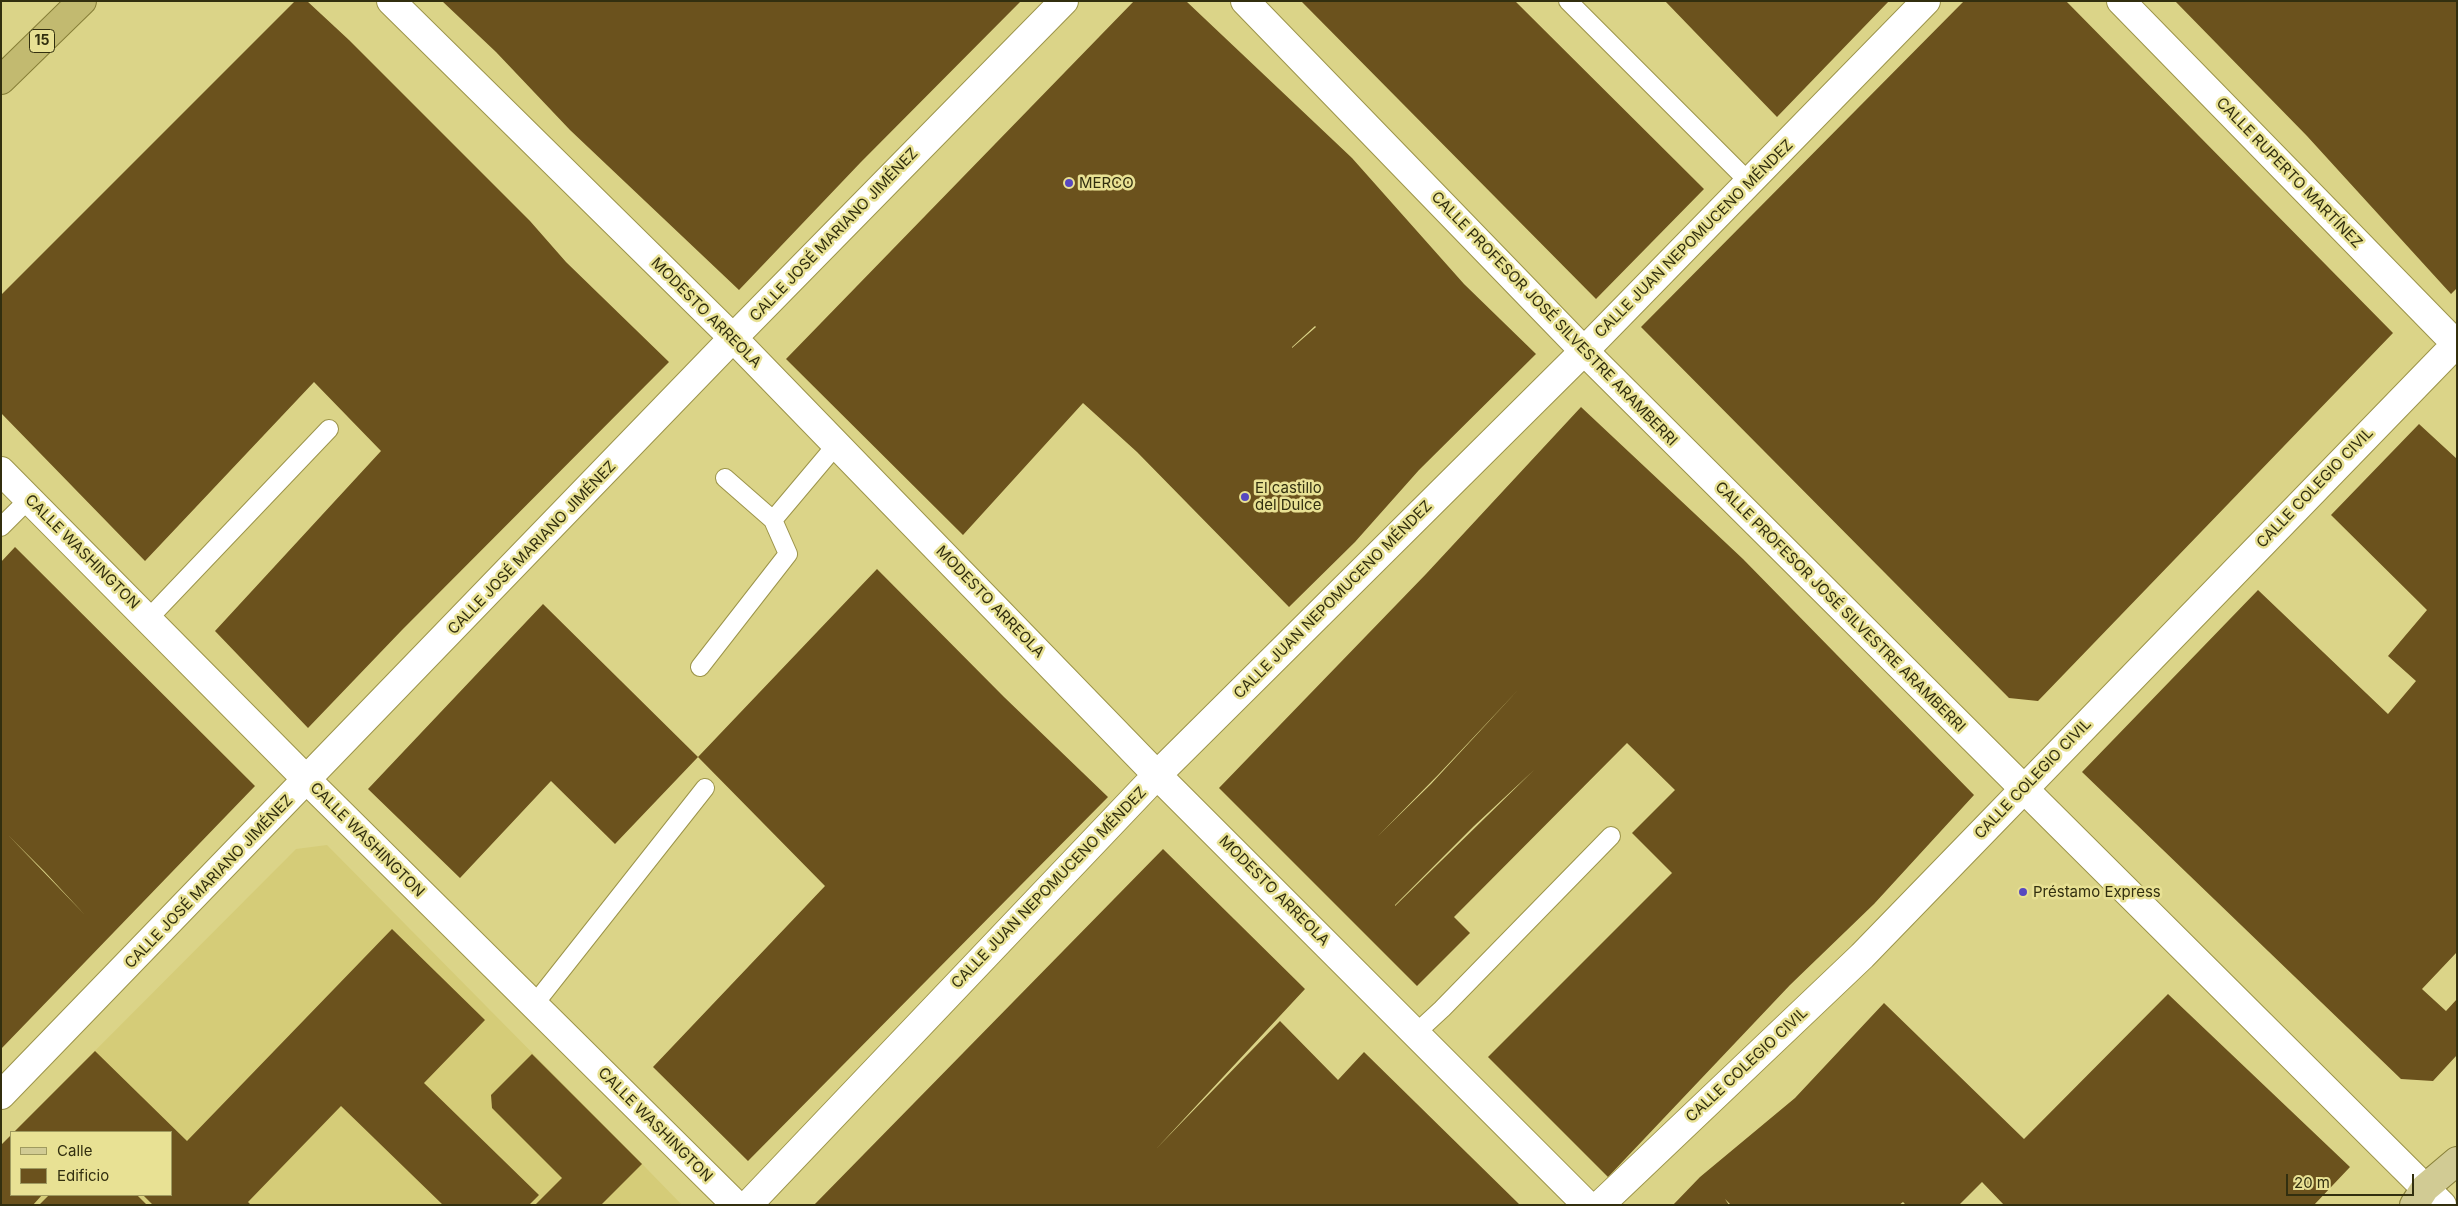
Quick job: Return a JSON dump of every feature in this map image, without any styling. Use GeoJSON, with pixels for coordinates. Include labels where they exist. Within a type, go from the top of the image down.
{"type":"FeatureCollection","features":[{"type":"Feature","properties":{"kind":"highway","name":"15"},"geometry":{"type":"LineString","coordinates":[[1,80],[82,1]]}},
{"type":"Feature","properties":{"kind":"main road"},"geometry":{"type":"LineString","coordinates":[[2427,1199],[2457,1161]]}},
{"type":"Feature","properties":{"kind":"street","name":"MODESTO ARREOLA"},"geometry":{"type":"LineString","coordinates":[[391,1],[733,338],[1157,775],[1587,1205]]}},
{"type":"Feature","properties":{"kind":"street","name":"CALLE JOSÉ MARIANO JIMÉNEZ"},"geometry":{"type":"LineString","coordinates":[[1,1095],[733,338],[1064,1]]}},
{"type":"Feature","properties":{"kind":"street","name":"CALLE PROFESOR JOSÉ SILVESTRE ARAMBERRI"},"geometry":{"type":"LineString","coordinates":[[1245,1],[1584,351],[2427,1199]]}},
{"type":"Feature","properties":{"kind":"street","name":"CALLE JUAN NEPOMUCENO MÉNDEZ"},"geometry":{"type":"LineString","coordinates":[[733,1203],[1157,775],[1584,351],[1926,1]]}},
{"type":"Feature","properties":{"kind":"street","name":"CALLE RUPERTO MARTÍNEZ"},"geometry":{"type":"LineString","coordinates":[[2121,1],[2456,344]]}},
{"type":"Feature","properties":{"kind":"street","name":"CALLE COLEGIO CIVIL"},"geometry":{"type":"LineString","coordinates":[[1600,1205],[1862,956],[2456,344]]}},
{"type":"Feature","properties":{"kind":"street","name":"CALLE WASHINGTON"},"geometry":{"type":"LineString","coordinates":[[1,472],[533,1006],[733,1203]]}},
{"type":"Feature","properties":{"kind":"lane"},"geometry":{"type":"LineString","coordinates":[[1568,1],[1750,183]]}},
{"type":"Feature","properties":{"kind":"lane"},"geometry":{"type":"LineString","coordinates":[[148,619],[329,428]]}},
{"type":"Feature","properties":{"kind":"lane"},"geometry":{"type":"LineString","coordinates":[[773,520],[837,444]]}},
{"type":"Feature","properties":{"kind":"lane"},"geometry":{"type":"LineString","coordinates":[[700,667],[788,554],[773,520],[725,478]]}},
{"type":"Feature","properties":{"kind":"lane"},"geometry":{"type":"LineString","coordinates":[[1,527],[28,499]]}},
{"type":"Feature","properties":{"kind":"lane"},"geometry":{"type":"LineString","coordinates":[[533,1006],[705,788]]}},
{"type":"Feature","properties":{"kind":"lane"},"geometry":{"type":"LineString","coordinates":[[1416,1033],[1442,1010],[1612,836]]}},
{"type":"Feature","properties":{"kind":"shaded area"},"geometry":{"type":"Polygon","coordinates":[[[327,845],[682,1205],[1,1205],[1,1145],[10,1136],[10,1196],[172,1196],[172,1131],[15,1131],[296,849],[327,845]]]}},
{"type":"Feature","properties":{"kind":"building"},"geometry":{"type":"Polygon","coordinates":[[[295,1],[307,1],[349,40],[530,221],[566,262],[669,362],[402,630],[308,728],[215,631],[381,451],[314,382],[145,561],[1,413],[1,295],[295,1]]]}},
{"type":"Feature","properties":{"kind":"building"},"geometry":{"type":"Polygon","coordinates":[[[442,1],[1021,1],[861,162],[739,290],[570,130],[496,52],[442,1]]]}},
{"type":"Feature","properties":{"kind":"building"},"geometry":{"type":"Polygon","coordinates":[[[1134,1],[1186,1],[1352,158],[1464,284],[1536,354],[1419,470],[1355,542],[1289,607],[1137,452],[1083,403],[963,535],[786,359],[1134,1]],[[1315,326],[1292,348],[1316,327],[1315,326]]]}},
{"type":"Feature","properties":{"kind":"building"},"geometry":{"type":"Polygon","coordinates":[[[1301,1],[1515,1],[1704,189],[1596,299],[1301,1]]]}},
{"type":"Feature","properties":{"kind":"building"},"geometry":{"type":"Polygon","coordinates":[[[1665,1],[1889,1],[1777,117],[1665,1]]]}},
{"type":"Feature","properties":{"kind":"building"},"geometry":{"type":"Polygon","coordinates":[[[1964,1],[2066,1],[2393,333],[2038,701],[2009,698],[1641,327],[1964,1]]]}},
{"type":"Feature","properties":{"kind":"building"},"geometry":{"type":"Polygon","coordinates":[[[2175,1],[2457,1],[2457,288],[2451,294],[2307,136],[2175,1]]]}},
{"type":"Feature","properties":{"kind":"building"},"geometry":{"type":"Polygon","coordinates":[[[1581,407],[1743,559],[1974,795],[1874,904],[1790,985],[1608,1177],[1488,1057],[1672,873],[1632,833],[1675,790],[1627,743],[1454,917],[1470,933],[1417,986],[1219,788],[1426,574],[1581,407]],[[1518,690],[1438,775],[1378,836],[1431,784],[1518,690]],[[1534,770],[1474,826],[1395,906],[1534,770]]]}},
{"type":"Feature","properties":{"kind":"building"},"geometry":{"type":"Polygon","coordinates":[[[2419,424],[2457,459],[2457,952],[2422,989],[2446,1011],[2457,999],[2457,1055],[2433,1081],[2401,1079],[2082,772],[2258,590],[2388,714],[2416,681],[2388,656],[2427,610],[2331,515],[2419,424]]]}},
{"type":"Feature","properties":{"kind":"building"},"geometry":{"type":"Polygon","coordinates":[[[15,547],[255,786],[1,1049],[1,562],[15,547]],[[8,835],[85,915],[45,872],[8,835]]]}},
{"type":"Feature","properties":{"kind":"building"},"geometry":{"type":"Polygon","coordinates":[[[877,569],[1004,697],[1108,797],[748,1161],[653,1067],[825,886],[698,757],[877,569]]]}},
{"type":"Feature","properties":{"kind":"building"},"geometry":{"type":"Polygon","coordinates":[[[543,604],[698,757],[615,844],[551,781],[460,878],[368,789],[543,604]]]}},
{"type":"Feature","properties":{"kind":"building"},"geometry":{"type":"Polygon","coordinates":[[[1163,849],[1305,989],[1156,1149],[1280,1021],[1338,1080],[1364,1052],[1520,1205],[814,1205],[1163,849]]]}},
{"type":"Feature","properties":{"kind":"building"},"geometry":{"type":"Polygon","coordinates":[[[392,929],[485,1020],[424,1083],[539,1195],[529,1205],[443,1205],[341,1106],[248,1202],[251,1205],[153,1205],[144,1196],[172,1196],[172,1131],[15,1131],[95,1051],[187,1141],[392,929]]]}},
{"type":"Feature","properties":{"kind":"building"},"geometry":{"type":"Polygon","coordinates":[[[2168,994],[2350,1167],[2314,1205],[2004,1205],[1982,1182],[1959,1205],[1906,1205],[1903,1202],[1899,1205],[1731,1205],[1725,1199],[1729,1205],[1673,1205],[1700,1177],[1795,1098],[1884,1003],[2024,1139],[2168,994]]]}},
{"type":"Feature","properties":{"kind":"building"},"geometry":{"type":"Polygon","coordinates":[[[532,1054],[642,1164],[601,1205],[535,1205],[562,1178],[492,1108],[491,1095],[532,1054]]]}},
{"type":"Feature","properties":{"kind":"building"},"geometry":{"type":"Polygon","coordinates":[[[10,1136],[10,1196],[41,1196],[33,1205],[1,1205],[1,1145],[10,1136]]]}},
{"type":"Feature","properties":{"kind":"building"},"geometry":{"type":"Polygon","coordinates":[[[48,1196],[138,1196],[147,1205],[39,1205],[48,1196]]]}},
{"type":"Feature","properties":{"kind":"place","name":"MERCO"},"geometry":{"type":"Point","coordinates":[1069,183]}},
{"type":"Feature","properties":{"kind":"place","name":"El castillo del Dulce"},"geometry":{"type":"Point","coordinates":[1245,497]}},
{"type":"Feature","properties":{"kind":"place","name":"Préstamo Express"},"geometry":{"type":"Point","coordinates":[2023,892]}}]}
